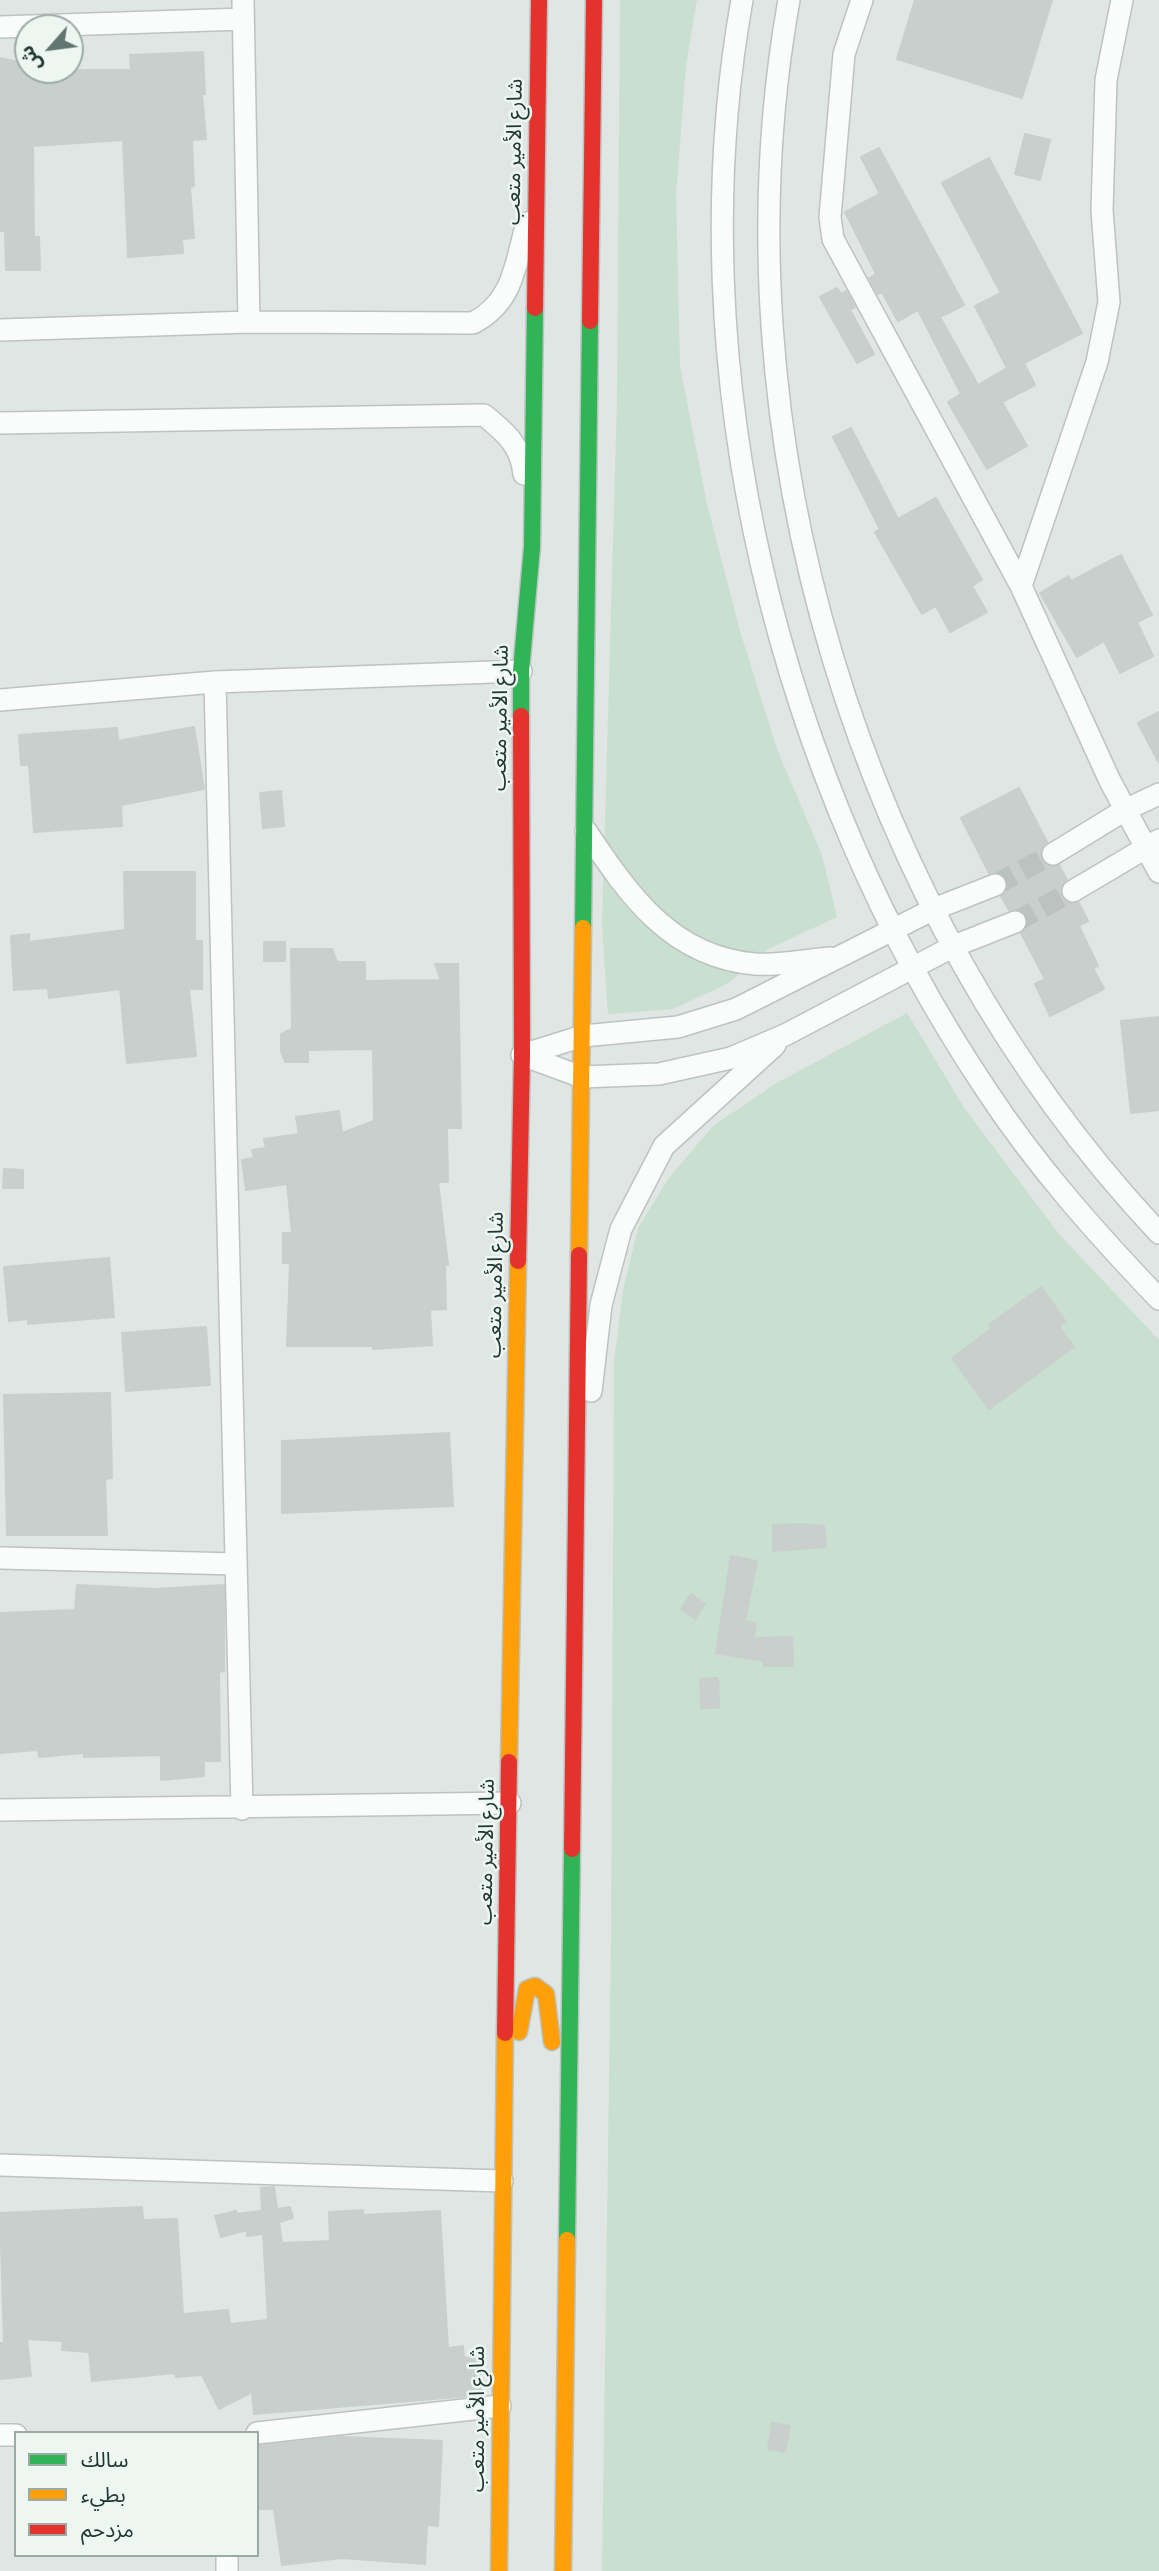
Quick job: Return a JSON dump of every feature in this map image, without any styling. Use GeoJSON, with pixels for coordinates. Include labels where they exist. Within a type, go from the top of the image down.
{"type":"FeatureCollection","features":[{"type":"Feature","properties":{"kind":"main road","name":"شارع الأمير متعب"},"geometry":{"type":"LineString","coordinates":[[499,2571],[502,2180],[522,1055],[522,671],[532,547],[539,0]]}},
{"type":"Feature","properties":{"kind":"main road"},"geometry":{"type":"LineString","coordinates":[[563,2571],[594,0]]}},
{"type":"Feature","properties":{"kind":"main road"},"geometry":{"type":"LineString","coordinates":[[502,2180],[522,2006],[527,1989],[535,1986],[546,1994],[551,2015],[565,2376]]}},
{"type":"Feature","properties":{"kind":"street"},"geometry":{"type":"LineString","coordinates":[[742,0],[734,45],[724,153],[723,257],[732,384],[750,516],[776,620],[811,740],[842,822],[894,930],[988,1093],[1080,1216],[1159,1299]]}},
{"type":"Feature","properties":{"kind":"street"},"geometry":{"type":"LineString","coordinates":[[789,0],[779,52],[770,156],[769,256],[777,380],[796,508],[850,712],[886,809],[934,909],[1025,1066],[1115,1186],[1159,1233]]}},
{"type":"Feature","properties":{"kind":"street"},"geometry":{"type":"LineString","coordinates":[[862,0],[844,54],[830,217],[833,239],[1021,586],[1125,810],[1152,844],[1159,872]]}},
{"type":"Feature","properties":{"kind":"street"},"geometry":{"type":"LineString","coordinates":[[1021,586],[1097,362],[1109,302],[1102,210],[1106,80],[1122,0]]}},
{"type":"Feature","properties":{"kind":"street"},"geometry":{"type":"LineString","coordinates":[[0,27],[243,10],[249,322]]}},
{"type":"Feature","properties":{"kind":"street"},"geometry":{"type":"LineString","coordinates":[[0,330],[249,322],[473,323],[490,314],[507,294],[537,184]]}},
{"type":"Feature","properties":{"kind":"street"},"geometry":{"type":"LineString","coordinates":[[0,423],[484,415],[510,435],[522,460],[532,547]]}},
{"type":"Feature","properties":{"kind":"street"},"geometry":{"type":"LineString","coordinates":[[0,699],[215,682],[522,671]]}},
{"type":"Feature","properties":{"kind":"street"},"geometry":{"type":"LineString","coordinates":[[215,682],[243,1809]]}},
{"type":"Feature","properties":{"kind":"street"},"geometry":{"type":"LineString","coordinates":[[1053,854],[1125,810],[1159,794]]}},
{"type":"Feature","properties":{"kind":"street"},"geometry":{"type":"LineString","coordinates":[[586,831],[627,892],[673,935],[713,957],[757,964],[842,957]]}},
{"type":"Feature","properties":{"kind":"street"},"geometry":{"type":"LineString","coordinates":[[1073,891],[1152,844]]}},
{"type":"Feature","properties":{"kind":"street"},"geometry":{"type":"LineString","coordinates":[[522,1055],[583,1036],[690,1023],[736,1009],[934,909],[995,885]]}},
{"type":"Feature","properties":{"kind":"street"},"geometry":{"type":"LineString","coordinates":[[578,1493],[601,1305],[621,1229],[664,1146],[736,1067],[785,1035],[954,946],[1015,922]]}},
{"type":"Feature","properties":{"kind":"street"},"geometry":{"type":"LineString","coordinates":[[522,1055],[582,1077],[736,1067]]}},
{"type":"Feature","properties":{"kind":"street"},"geometry":{"type":"LineString","coordinates":[[0,1558],[236,1564]]}},
{"type":"Feature","properties":{"kind":"street"},"geometry":{"type":"LineString","coordinates":[[0,1810],[243,1809],[510,1803]]}},
{"type":"Feature","properties":{"kind":"street"},"geometry":{"type":"LineString","coordinates":[[0,2165],[502,2180]]}},
{"type":"Feature","properties":{"kind":"street"},"geometry":{"type":"LineString","coordinates":[[259,2433],[500,2406]]}},
{"type":"Feature","properties":{"kind":"green space"},"geometry":{"type":"Polygon","coordinates":[[[620,0],[697,0],[686,65],[676,195],[680,366],[707,504],[740,631],[777,749],[822,855],[837,917],[768,949],[729,983],[673,1009],[608,1014],[602,926],[617,401],[620,0]]]}},
{"type":"Feature","properties":{"kind":"green space"},"geometry":{"type":"Polygon","coordinates":[[[907,1013],[965,1109],[1059,1234],[1159,1340],[1159,2571],[602,2571],[611,1943],[614,1362],[623,1290],[638,1228],[668,1179],[713,1126],[775,1084],[907,1013]]]}},
{"type":"Feature","properties":{"kind":"building"},"geometry":{"type":"Polygon","coordinates":[[[915,0],[1052,0],[1022,98],[897,59],[915,0]]]}},
{"type":"Feature","properties":{"kind":"building"},"geometry":{"type":"Polygon","coordinates":[[[203,52],[205,94],[202,94],[206,139],[192,140],[194,186],[190,187],[194,238],[182,239],[183,253],[128,257],[123,140],[33,146],[34,237],[39,237],[40,270],[6,270],[5,231],[0,231],[0,58],[14,61],[14,84],[84,84],[84,70],[131,70],[130,55],[203,52]]]}},
{"type":"Feature","properties":{"kind":"building"},"geometry":{"type":"Polygon","coordinates":[[[1025,134],[1050,140],[1040,180],[1015,174],[1025,134]]]}},
{"type":"Feature","properties":{"kind":"building"},"geometry":{"type":"Polygon","coordinates":[[[879,148],[964,305],[940,317],[978,385],[1007,368],[975,306],[1001,293],[942,183],[989,158],[1082,333],[1024,363],[1035,385],[1002,402],[1027,446],[987,469],[948,402],[961,394],[918,310],[898,321],[882,292],[878,294],[869,278],[876,274],[845,212],[880,194],[861,157],[879,148]]]}},
{"type":"Feature","properties":{"kind":"building"},"geometry":{"type":"Polygon","coordinates":[[[837,288],[841,294],[846,291],[855,307],[850,310],[874,354],[857,363],[820,297],[837,288]]]}},
{"type":"Feature","properties":{"kind":"building"},"geometry":{"type":"Polygon","coordinates":[[[851,428],[898,519],[936,498],[982,580],[972,586],[987,612],[950,632],[936,606],[922,614],[875,532],[880,529],[833,437],[851,428]]]}},
{"type":"Feature","properties":{"kind":"building"},"geometry":{"type":"Polygon","coordinates":[[[1121,555],[1152,615],[1137,622],[1153,656],[1120,673],[1104,641],[1077,657],[1040,593],[1069,576],[1071,581],[1121,555]]]}},
{"type":"Feature","properties":{"kind":"building"},"geometry":{"type":"Polygon","coordinates":[[[1159,712],[1159,763],[1138,723],[1159,712]]]}},
{"type":"Feature","properties":{"kind":"building"},"geometry":{"type":"Polygon","coordinates":[[[194,727],[204,789],[121,805],[122,826],[34,832],[29,765],[21,765],[19,735],[117,728],[118,741],[194,727]]]}},
{"type":"Feature","properties":{"kind":"building"},"geometry":{"type":"Polygon","coordinates":[[[1019,788],[1047,842],[1041,848],[1042,860],[1047,866],[1059,865],[1067,880],[1061,885],[1061,897],[1067,903],[1079,903],[1088,921],[1079,926],[1098,966],[1093,968],[1104,989],[1050,1016],[1035,984],[1045,979],[1021,933],[1028,925],[1027,917],[1018,909],[1009,910],[1001,896],[1008,888],[1007,880],[998,872],[989,873],[961,818],[1019,788]]]}},
{"type":"Feature","properties":{"kind":"building"},"geometry":{"type":"Polygon","coordinates":[[[281,791],[284,826],[263,828],[260,793],[281,791]]]}},
{"type":"Feature","properties":{"kind":"building"},"geometry":{"type":"Polygon","coordinates":[[[124,872],[195,872],[195,941],[202,941],[202,989],[189,989],[196,1056],[127,1063],[120,989],[49,998],[48,988],[14,990],[11,936],[29,934],[29,942],[125,930],[124,872]]]}},
{"type":"Feature","properties":{"kind":"building"},"geometry":{"type":"Polygon","coordinates":[[[264,942],[285,942],[285,961],[264,961],[264,942]]]}},
{"type":"Feature","properties":{"kind":"building"},"geometry":{"type":"Polygon","coordinates":[[[291,949],[332,949],[337,962],[365,962],[365,981],[441,980],[435,964],[458,964],[461,1128],[447,1128],[448,1182],[438,1182],[448,1265],[445,1265],[446,1309],[430,1310],[432,1345],[373,1349],[372,1346],[287,1346],[290,1263],[283,1263],[283,1233],[292,1233],[287,1184],[246,1190],[242,1160],[254,1158],[252,1150],[266,1148],[264,1139],[299,1134],[296,1117],[339,1111],[342,1133],[374,1121],[373,1049],[308,1050],[308,1062],[285,1062],[281,1051],[281,1034],[292,1029],[291,949]]]}},
{"type":"Feature","properties":{"kind":"building"},"geometry":{"type":"Polygon","coordinates":[[[1159,1017],[1159,1110],[1131,1113],[1121,1021],[1159,1017]]]}},
{"type":"Feature","properties":{"kind":"building"},"geometry":{"type":"Polygon","coordinates":[[[4,1169],[23,1170],[23,1188],[3,1188],[4,1169]]]}},
{"type":"Feature","properties":{"kind":"building"},"geometry":{"type":"Polygon","coordinates":[[[109,1258],[114,1317],[28,1324],[28,1319],[9,1321],[4,1267],[109,1258]]]}},
{"type":"Feature","properties":{"kind":"building"},"geometry":{"type":"Polygon","coordinates":[[[1041,1287],[1066,1322],[1059,1326],[1074,1347],[989,1409],[952,1358],[992,1328],[989,1325],[1041,1287]]]}},
{"type":"Feature","properties":{"kind":"building"},"geometry":{"type":"Polygon","coordinates":[[[206,1327],[210,1385],[126,1391],[122,1333],[206,1327]]]}},
{"type":"Feature","properties":{"kind":"building"},"geometry":{"type":"Polygon","coordinates":[[[110,1393],[112,1478],[105,1479],[107,1535],[7,1535],[4,1395],[110,1393]]]}},
{"type":"Feature","properties":{"kind":"building"},"geometry":{"type":"Polygon","coordinates":[[[449,1433],[453,1506],[282,1513],[282,1441],[449,1433]]]}},
{"type":"Feature","properties":{"kind":"building"},"geometry":{"type":"Polygon","coordinates":[[[773,1525],[824,1526],[826,1547],[773,1551],[773,1525]]]}},
{"type":"Feature","properties":{"kind":"building"},"geometry":{"type":"Polygon","coordinates":[[[731,1556],[757,1561],[745,1621],[756,1623],[754,1638],[792,1637],[793,1666],[764,1666],[764,1661],[716,1653],[731,1556]]]}},
{"type":"Feature","properties":{"kind":"building"},"geometry":{"type":"Polygon","coordinates":[[[77,1585],[155,1589],[224,1585],[224,1671],[219,1672],[220,1761],[204,1761],[204,1776],[161,1780],[161,1755],[84,1757],[84,1753],[39,1757],[38,1750],[0,1753],[0,1613],[75,1610],[77,1585]]]}},
{"type":"Feature","properties":{"kind":"building"},"geometry":{"type":"Polygon","coordinates":[[[691,1594],[705,1604],[695,1619],[681,1609],[691,1594]]]}},
{"type":"Feature","properties":{"kind":"building"},"geometry":{"type":"Polygon","coordinates":[[[718,1678],[719,1708],[701,1708],[700,1679],[718,1678]]]}},
{"type":"Feature","properties":{"kind":"building"},"geometry":{"type":"Polygon","coordinates":[[[274,2187],[277,2209],[290,2207],[293,2218],[279,2222],[282,2243],[330,2241],[329,2212],[363,2210],[363,2215],[440,2211],[448,2348],[463,2346],[464,2358],[479,2357],[481,2395],[254,2414],[252,2392],[219,2409],[202,2375],[176,2377],[175,2373],[92,2381],[89,2352],[62,2350],[63,2341],[27,2339],[31,2376],[0,2379],[0,2343],[4,2343],[0,2213],[142,2207],[143,2220],[177,2219],[183,2314],[228,2310],[230,2324],[268,2320],[263,2234],[247,2236],[247,2230],[221,2237],[215,2216],[236,2211],[236,2214],[262,2211],[261,2188],[274,2187]]]}},
{"type":"Feature","properties":{"kind":"building"},"geometry":{"type":"Polygon","coordinates":[[[772,2423],[790,2426],[785,2452],[768,2449],[772,2423]]]}},
{"type":"Feature","properties":{"kind":"building"},"geometry":{"type":"Polygon","coordinates":[[[340,2437],[442,2441],[438,2526],[427,2525],[425,2564],[342,2558],[282,2565],[274,2509],[259,2509],[259,2446],[340,2437]]]}},
{"type":"Feature","properties":{"kind":"tunnel"},"geometry":{"type":"LineString","coordinates":[[995,885],[1053,854]]}},
{"type":"Feature","properties":{"kind":"tunnel"},"geometry":{"type":"LineString","coordinates":[[1015,922],[1073,891]]}},
{"type":"Feature","properties":{"kind":"traffic: fast"},"geometry":{"type":"LineString","coordinates":[[521,716],[521,671],[532,547],[535,308]]}},
{"type":"Feature","properties":{"kind":"traffic: fast"},"geometry":{"type":"LineString","coordinates":[[583,928],[590,321]]}},
{"type":"Feature","properties":{"kind":"traffic: fast"},"geometry":{"type":"LineString","coordinates":[[567,2240],[572,1849]]}},
{"type":"Feature","properties":{"kind":"traffic: slow"},"geometry":{"type":"LineString","coordinates":[[579,1255],[583,928]]}},
{"type":"Feature","properties":{"kind":"traffic: slow"},"geometry":{"type":"LineString","coordinates":[[509,1762],[518,1261]]}},
{"type":"Feature","properties":{"kind":"traffic: slow"},"geometry":{"type":"LineString","coordinates":[[519,2032],[527,1989],[535,1986],[546,1994],[552,2042]]}},
{"type":"Feature","properties":{"kind":"traffic: slow"},"geometry":{"type":"LineString","coordinates":[[499,2571],[505,2033]]}},
{"type":"Feature","properties":{"kind":"traffic: slow"},"geometry":{"type":"LineString","coordinates":[[563,2571],[567,2240]]}},
{"type":"Feature","properties":{"kind":"traffic: jam"},"geometry":{"type":"LineString","coordinates":[[535,308],[539,0]]}},
{"type":"Feature","properties":{"kind":"traffic: jam"},"geometry":{"type":"LineString","coordinates":[[590,321],[594,0]]}},
{"type":"Feature","properties":{"kind":"traffic: jam"},"geometry":{"type":"LineString","coordinates":[[518,1261],[522,1055],[521,716]]}},
{"type":"Feature","properties":{"kind":"traffic: jam"},"geometry":{"type":"LineString","coordinates":[[572,1849],[579,1255]]}},
{"type":"Feature","properties":{"kind":"traffic: jam"},"geometry":{"type":"LineString","coordinates":[[505,2033],[509,1762]]}}]}
